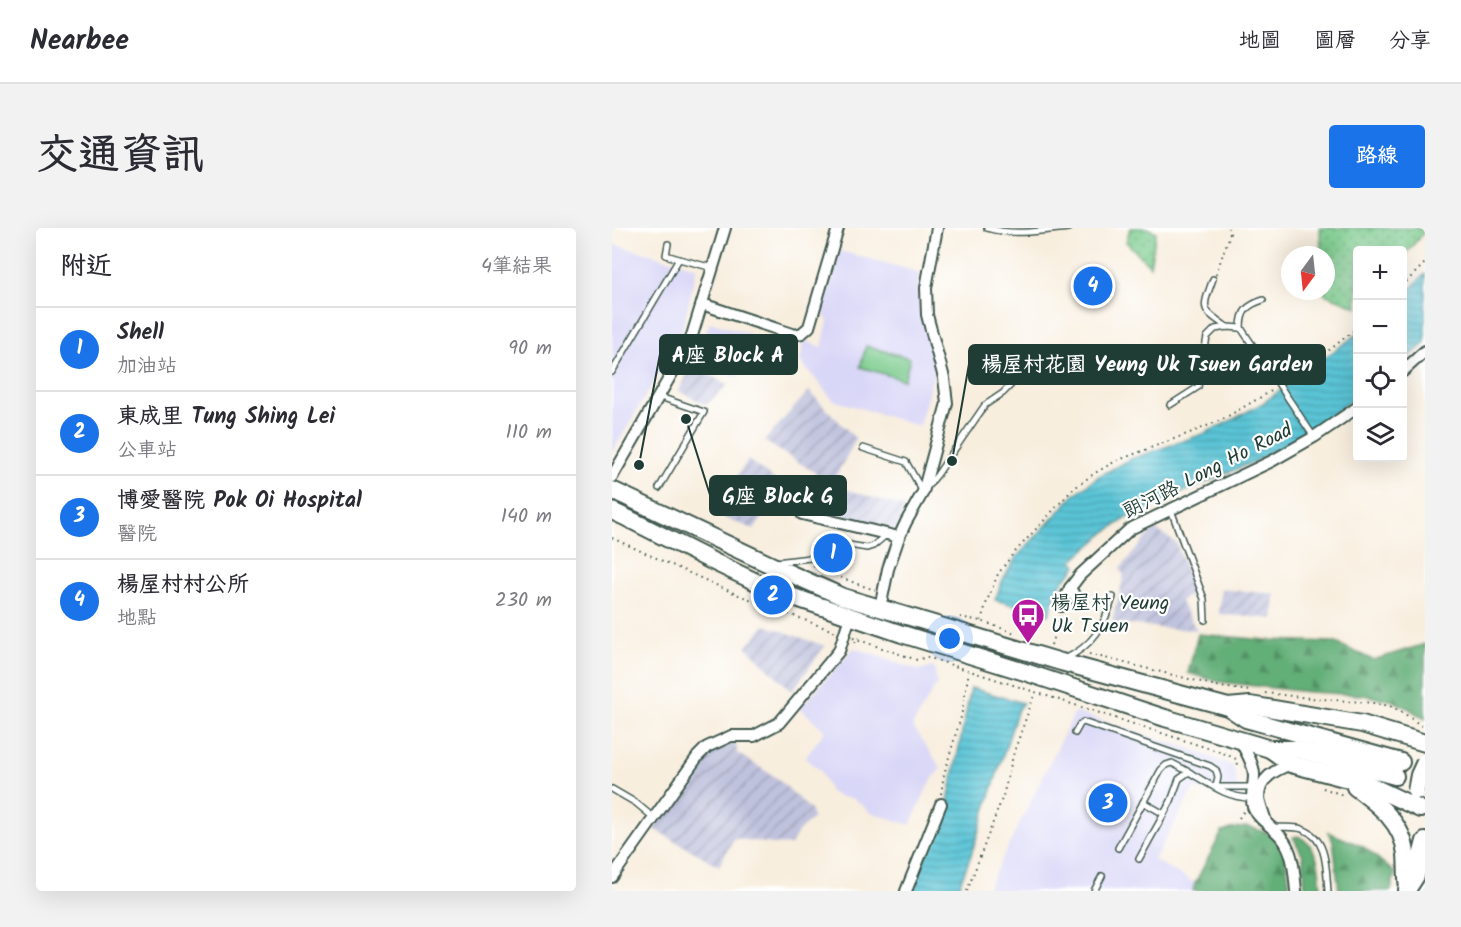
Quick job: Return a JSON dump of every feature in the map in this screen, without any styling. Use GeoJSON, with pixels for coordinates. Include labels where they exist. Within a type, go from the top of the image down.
{"type":"FeatureCollection","features":[{"type":"Feature","properties":{"kind":"main road"},"geometry":{"type":"LineString","coordinates":[[612,490],[843,597],[1061,662],[1228,707],[1246,719],[1398,769],[1296,749],[1270,748],[1240,740],[850,617],[773,590],[612,511]]}},
{"type":"Feature","properties":{"kind":"main road"},"geometry":{"type":"LineString","coordinates":[[1228,707],[1250,705],[1362,724],[1425,743]]}},
{"type":"Feature","properties":{"kind":"main road"},"geometry":{"type":"LineString","coordinates":[[1270,748],[1291,764],[1367,784],[1423,814]]}},
{"type":"Feature","properties":{"kind":"main road"},"geometry":{"type":"LineString","coordinates":[[1423,814],[1416,791],[1419,775],[1425,762]]}},
{"type":"Feature","properties":{"kind":"main road"},"geometry":{"type":"LineString","coordinates":[[1342,778],[1374,800],[1395,824],[1405,847],[1407,889]]}},
{"type":"Feature","properties":{"kind":"main road"},"geometry":{"type":"LineString","coordinates":[[1407,889],[1416,876],[1425,841]]}},
{"type":"Feature","properties":{"kind":"street"},"geometry":{"type":"LineString","coordinates":[[612,477],[690,342],[724,228]]}},
{"type":"Feature","properties":{"kind":"street"},"geometry":{"type":"LineString","coordinates":[[702,304],[795,334],[802,333],[809,327],[838,228]]}},
{"type":"Feature","properties":{"kind":"street"},"geometry":{"type":"LineString","coordinates":[[880,608],[888,569],[899,537],[923,492],[947,403],[944,378],[927,315],[926,288],[937,228]]}},
{"type":"Feature","properties":{"kind":"street"},"geometry":{"type":"LineString","coordinates":[[1407,367],[1425,351]]}},
{"type":"Feature","properties":{"kind":"street","name":"朗河路 Long Ho Road"},"geometry":{"type":"LineString","coordinates":[[1061,611],[1070,588],[1080,575],[1130,529],[1272,461],[1314,437],[1357,408]]}},
{"type":"Feature","properties":{"kind":"street"},"geometry":{"type":"LineString","coordinates":[[802,514],[899,537]]}},
{"type":"Feature","properties":{"kind":"street"},"geometry":{"type":"LineString","coordinates":[[1070,588],[1079,603]]}},
{"type":"Feature","properties":{"kind":"street"},"geometry":{"type":"LineString","coordinates":[[612,877],[698,756],[707,747],[731,736],[754,736],[779,723],[839,651],[850,617]]}},
{"type":"Feature","properties":{"kind":"street"},"geometry":{"type":"LineString","coordinates":[[1240,740],[1252,766],[1256,792],[1268,824],[1287,845],[1293,860],[1295,889]]}},
{"type":"Feature","properties":{"kind":"street"},"geometry":{"type":"LineString","coordinates":[[1256,792],[1271,774],[1291,764]]}},
{"type":"Feature","properties":{"kind":"street"},"geometry":{"type":"LineString","coordinates":[[906,891],[941,804]]}},
{"type":"Feature","properties":{"kind":"lane"},"geometry":{"type":"LineString","coordinates":[[988,228],[1006,232],[1068,228]]}},
{"type":"Feature","properties":{"kind":"lane"},"geometry":{"type":"LineString","coordinates":[[668,244],[666,255],[713,268]]}},
{"type":"Feature","properties":{"kind":"lane"},"geometry":{"type":"LineString","coordinates":[[612,372],[679,259]]}},
{"type":"Feature","properties":{"kind":"lane"},"geometry":{"type":"LineString","coordinates":[[1214,279],[1205,303],[1205,310],[1227,327]]}},
{"type":"Feature","properties":{"kind":"lane"},"geometry":{"type":"LineString","coordinates":[[1263,300],[1250,305],[1241,319],[1241,328],[1314,437]]}},
{"type":"Feature","properties":{"kind":"lane"},"geometry":{"type":"LineString","coordinates":[[1170,405],[1198,387],[1207,337],[1215,329],[1241,328]]}},
{"type":"Feature","properties":{"kind":"lane"},"geometry":{"type":"LineString","coordinates":[[863,448],[906,462],[923,492],[985,405],[1003,393],[1031,364]]}},
{"type":"Feature","properties":{"kind":"lane"},"geometry":{"type":"LineString","coordinates":[[658,488],[704,412],[660,397]]}},
{"type":"Feature","properties":{"kind":"lane"},"geometry":{"type":"LineString","coordinates":[[776,500],[802,514]]}},
{"type":"Feature","properties":{"kind":"lane"},"geometry":{"type":"LineString","coordinates":[[1171,510],[1204,599],[1205,620]]}},
{"type":"Feature","properties":{"kind":"lane"},"geometry":{"type":"LineString","coordinates":[[766,563],[810,558],[825,551],[849,545],[867,548],[873,546],[887,534]]}},
{"type":"Feature","properties":{"kind":"lane"},"geometry":{"type":"LineString","coordinates":[[1061,662],[1080,652],[1099,631],[1108,615],[1113,597]]}},
{"type":"Feature","properties":{"kind":"lane"},"geometry":{"type":"LineString","coordinates":[[1075,733],[1083,722],[1210,766],[1216,770],[1218,777],[1216,787]]}},
{"type":"Feature","properties":{"kind":"lane"},"geometry":{"type":"LineString","coordinates":[[1118,848],[1161,770],[1166,765],[1172,763],[1235,797],[1256,792]]}},
{"type":"Feature","properties":{"kind":"lane"},"geometry":{"type":"LineString","coordinates":[[1139,859],[1179,779],[1189,772]]}},
{"type":"Feature","properties":{"kind":"lane"},"geometry":{"type":"LineString","coordinates":[[1216,787],[1256,792]]}},
{"type":"Feature","properties":{"kind":"lane"},"geometry":{"type":"LineString","coordinates":[[612,789],[636,803],[654,818]]}},
{"type":"Feature","properties":{"kind":"lane"},"geometry":{"type":"LineString","coordinates":[[1143,802],[1164,813]]}},
{"type":"Feature","properties":{"kind":"lane"},"geometry":{"type":"LineString","coordinates":[[1268,824],[1300,828],[1317,840],[1323,850],[1328,891]]}},
{"type":"Feature","properties":{"kind":"lane"},"geometry":{"type":"LineString","coordinates":[[1094,891],[1102,876]]}},
{"type":"Feature","properties":{"kind":"path"},"geometry":{"type":"LineString","coordinates":[[1214,279],[1230,234],[1228,228]]}},
{"type":"Feature","properties":{"kind":"path"},"geometry":{"type":"LineString","coordinates":[[1407,281],[1425,262]]}},
{"type":"Feature","properties":{"kind":"path"},"geometry":{"type":"LineString","coordinates":[[1019,634],[981,621],[987,601],[998,574],[1013,554],[1073,489],[1116,461],[1223,419],[1281,388],[1353,331]]}},
{"type":"Feature","properties":{"kind":"path"},"geometry":{"type":"LineString","coordinates":[[612,538],[736,594],[857,640],[918,660],[927,657],[1223,753],[1236,759],[1239,767]]}},
{"type":"Feature","properties":{"kind":"path"},"geometry":{"type":"LineString","coordinates":[[1045,643],[1051,645],[1061,611]]}},
{"type":"Feature","properties":{"kind":"path"},"geometry":{"type":"LineString","coordinates":[[1080,652],[1221,687],[1255,691]]}},
{"type":"Feature","properties":{"kind":"path"},"geometry":{"type":"LineString","coordinates":[[941,804],[944,774],[961,717],[969,671]]}},
{"type":"Feature","properties":{"kind":"path"},"geometry":{"type":"LineString","coordinates":[[968,891],[1003,796],[1014,752],[1035,693]]}},
{"type":"Feature","properties":{"kind":"path"},"geometry":{"type":"LineString","coordinates":[[1266,693],[1354,700],[1390,706],[1425,729]]}},
{"type":"Feature","properties":{"kind":"path"},"geometry":{"type":"LineString","coordinates":[[1324,788],[1343,795]]}},
{"type":"Feature","properties":{"kind":"path"},"geometry":{"type":"LineString","coordinates":[[1239,818],[1245,810]]}},
{"type":"Feature","properties":{"kind":"shaded area"},"geometry":{"type":"Polygon","coordinates":[[[612,244],[697,267],[681,335],[612,453],[612,244]]]}},
{"type":"Feature","properties":{"kind":"shaded area"},"geometry":{"type":"Polygon","coordinates":[[[840,251],[918,272],[937,362],[919,426],[833,400],[800,361],[804,340],[822,347],[828,321],[822,312],[840,251]]]}},
{"type":"Feature","properties":{"kind":"shaded area"},"geometry":{"type":"Polygon","coordinates":[[[710,322],[750,334],[736,377],[694,361],[710,322]]]}},
{"type":"Feature","properties":{"kind":"shaded area"},"geometry":{"type":"Polygon","coordinates":[[[692,365],[728,385],[706,405],[679,391],[692,365]]]}},
{"type":"Feature","properties":{"kind":"shaded area"},"geometry":{"type":"Polygon","coordinates":[[[809,391],[856,439],[832,483],[764,441],[809,391]]]}},
{"type":"Feature","properties":{"kind":"shaded area"},"geometry":{"type":"Polygon","coordinates":[[[748,460],[786,488],[754,529],[711,513],[748,460]]]}},
{"type":"Feature","properties":{"kind":"shaded area"},"geometry":{"type":"Polygon","coordinates":[[[825,483],[904,507],[897,530],[815,510],[825,483]]]}},
{"type":"Feature","properties":{"kind":"shaded area"},"geometry":{"type":"Polygon","coordinates":[[[1154,528],[1176,543],[1194,592],[1180,601],[1197,630],[1112,622],[1124,575],[1120,569],[1154,528]]]}},
{"type":"Feature","properties":{"kind":"shaded area"},"geometry":{"type":"Polygon","coordinates":[[[1221,589],[1275,594],[1273,619],[1219,614],[1221,589]]]}},
{"type":"Feature","properties":{"kind":"shaded area"},"geometry":{"type":"Polygon","coordinates":[[[765,625],[825,646],[792,691],[746,647],[765,625]]]}},
{"type":"Feature","properties":{"kind":"shaded area"},"geometry":{"type":"Polygon","coordinates":[[[854,648],[917,670],[934,667],[937,684],[912,726],[941,768],[929,784],[910,825],[869,812],[851,798],[839,797],[830,792],[820,770],[805,758],[825,731],[800,708],[854,648]]]}},
{"type":"Feature","properties":{"kind":"shaded area"},"geometry":{"type":"Polygon","coordinates":[[[1075,712],[1193,750],[1233,766],[1242,805],[1194,788],[1154,860],[1195,883],[1193,891],[986,891],[1075,712]]]}},
{"type":"Feature","properties":{"kind":"shaded area"},"geometry":{"type":"Polygon","coordinates":[[[736,742],[737,753],[777,778],[810,809],[813,818],[798,832],[791,845],[734,838],[719,866],[654,829],[687,778],[706,754],[736,742]]]}},
{"type":"Feature","properties":{"kind":"green space"},"geometry":{"type":"Polygon","coordinates":[[[1130,228],[1147,228],[1156,232],[1150,266],[1126,242],[1130,228]]]}},
{"type":"Feature","properties":{"kind":"green space"},"geometry":{"type":"Polygon","coordinates":[[[1320,228],[1425,228],[1407,252],[1407,246],[1353,246],[1353,305],[1335,298],[1335,246],[1321,246],[1320,228]]]}},
{"type":"Feature","properties":{"kind":"green space"},"geometry":{"type":"Polygon","coordinates":[[[866,346],[910,358],[904,380],[860,367],[866,346]]]}},
{"type":"Feature","properties":{"kind":"green space"},"geometry":{"type":"Polygon","coordinates":[[[1198,634],[1268,640],[1334,642],[1373,660],[1425,644],[1425,719],[1393,701],[1363,695],[1308,692],[1220,682],[1188,673],[1198,634]]]}},
{"type":"Feature","properties":{"kind":"green space"},"geometry":{"type":"Polygon","coordinates":[[[1246,827],[1269,834],[1282,848],[1290,891],[1193,891],[1222,832],[1246,827]]]}},
{"type":"Feature","properties":{"kind":"green space"},"geometry":{"type":"Polygon","coordinates":[[[1328,832],[1364,847],[1395,873],[1391,891],[1339,891],[1333,841],[1328,832]]]}},
{"type":"Feature","properties":{"kind":"green space"},"geometry":{"type":"Polygon","coordinates":[[[1298,836],[1310,846],[1317,859],[1321,891],[1305,891],[1303,856],[1293,837],[1298,836]]]}},
{"type":"Feature","properties":{"kind":"water"},"geometry":{"type":"Polygon","coordinates":[[[1425,274],[1425,343],[1407,359],[1407,300],[1407,292],[1425,274]]]}},
{"type":"Feature","properties":{"kind":"water"},"geometry":{"type":"Polygon","coordinates":[[[1353,337],[1353,399],[1310,431],[1260,459],[1133,514],[1107,531],[1073,560],[1077,566],[1057,590],[1049,615],[995,600],[1003,579],[1016,558],[1075,494],[1099,476],[1131,459],[1203,434],[1263,403],[1353,337]]]}},
{"type":"Feature","properties":{"kind":"water"},"geometry":{"type":"Polygon","coordinates":[[[971,688],[1023,703],[1018,709],[970,858],[957,891],[910,891],[947,806],[971,688]]]}},
{"type":"Feature","properties":{"kind":"place","name":"楊屋村村公所"},"geometry":{"type":"Point","coordinates":[1093,286]}},
{"type":"Feature","properties":{"kind":"place","name":"G座 Block G"},"geometry":{"type":"Point","coordinates":[686,419]}},
{"type":"Feature","properties":{"kind":"place","name":"楊屋村花園 Yeung Uk Tsuen Garden"},"geometry":{"type":"Point","coordinates":[952,461]}},
{"type":"Feature","properties":{"kind":"place","name":"A座 Block A"},"geometry":{"type":"Point","coordinates":[639,465]}},
{"type":"Feature","properties":{"kind":"place","name":"Shell"},"geometry":{"type":"Point","coordinates":[833,553]}},
{"type":"Feature","properties":{"kind":"place","name":"東成里 Tung Shing Lei"},"geometry":{"type":"Point","coordinates":[773,595]}},
{"type":"Feature","properties":{"kind":"place","name":"楊屋村 Yeung Uk Tsuen"},"geometry":{"type":"Point","coordinates":[1028,644]}},
{"type":"Feature","properties":{"kind":"place","name":"博愛醫院 Pok Oi Hospital"},"geometry":{"type":"Point","coordinates":[1108,803]}}]}
